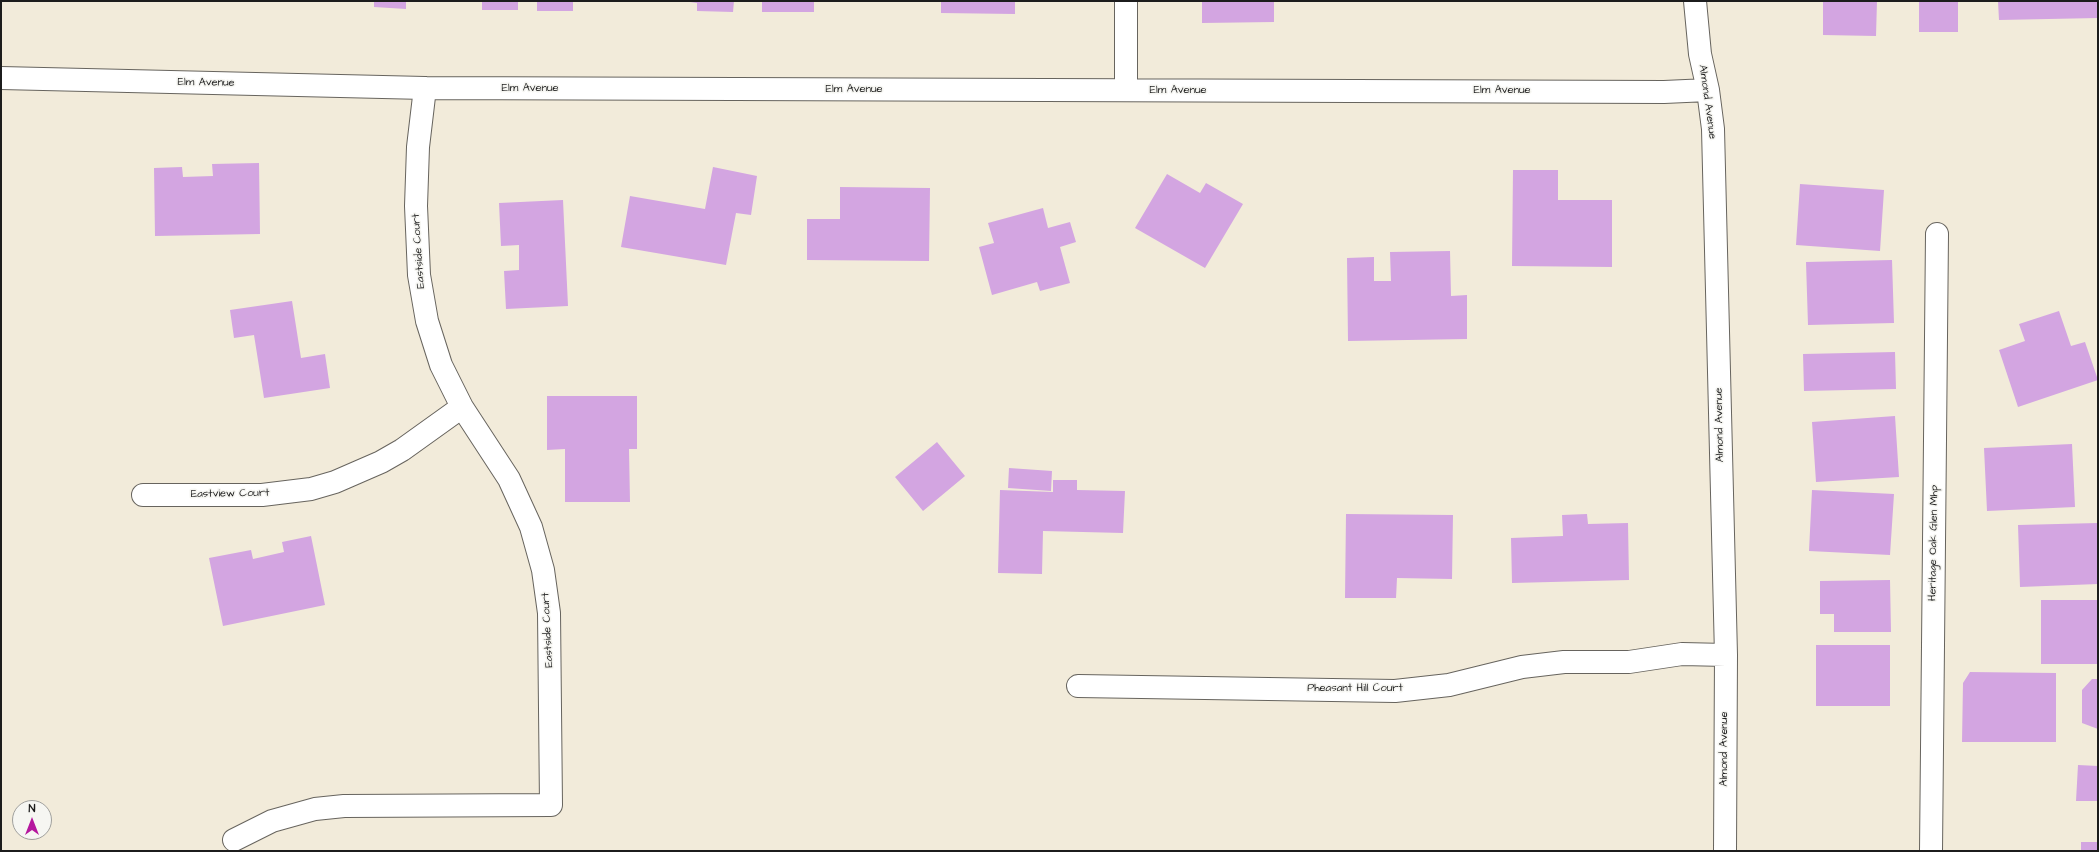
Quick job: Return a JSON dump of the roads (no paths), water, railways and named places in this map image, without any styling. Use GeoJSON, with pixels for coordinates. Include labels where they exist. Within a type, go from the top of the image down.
{"type":"FeatureCollection","features":[{"type":"Feature","properties":{"kind":"street"},"geometry":{"type":"LineString","coordinates":[[1126,1],[1126,90]]}},
{"type":"Feature","properties":{"kind":"street","name":"Almond Avenue"},"geometry":{"type":"LineString","coordinates":[[1695,1],[1700,54],[1708,90],[1713,129],[1726,655],[1725,851]]}},
{"type":"Feature","properties":{"kind":"street","name":"Elm Avenue"},"geometry":{"type":"LineString","coordinates":[[1,78],[425,88],[1664,92],[1708,90]]}},
{"type":"Feature","properties":{"kind":"street","name":"Eastside Court"},"geometry":{"type":"LineString","coordinates":[[234,840],[272,821],[315,809],[344,806],[551,805],[549,613],[543,570],[531,527],[509,479],[462,406],[441,365],[427,321],[419,275],[416,206],[418,147],[425,88]]}},
{"type":"Feature","properties":{"kind":"street","name":"Heritage Oak Glen Mhp"},"geometry":{"type":"LineString","coordinates":[[1931,851],[1937,234]]}},
{"type":"Feature","properties":{"kind":"street","name":"Eastview Court"},"geometry":{"type":"LineString","coordinates":[[143,495],[262,495],[311,489],[335,482],[381,462],[402,450],[462,406]]}},
{"type":"Feature","properties":{"kind":"street","name":"Pheasant Hill Court"},"geometry":{"type":"LineString","coordinates":[[1078,686],[1395,691],[1449,685],[1522,667],[1564,662],[1629,662],[1682,654],[1726,655]]}}]}
